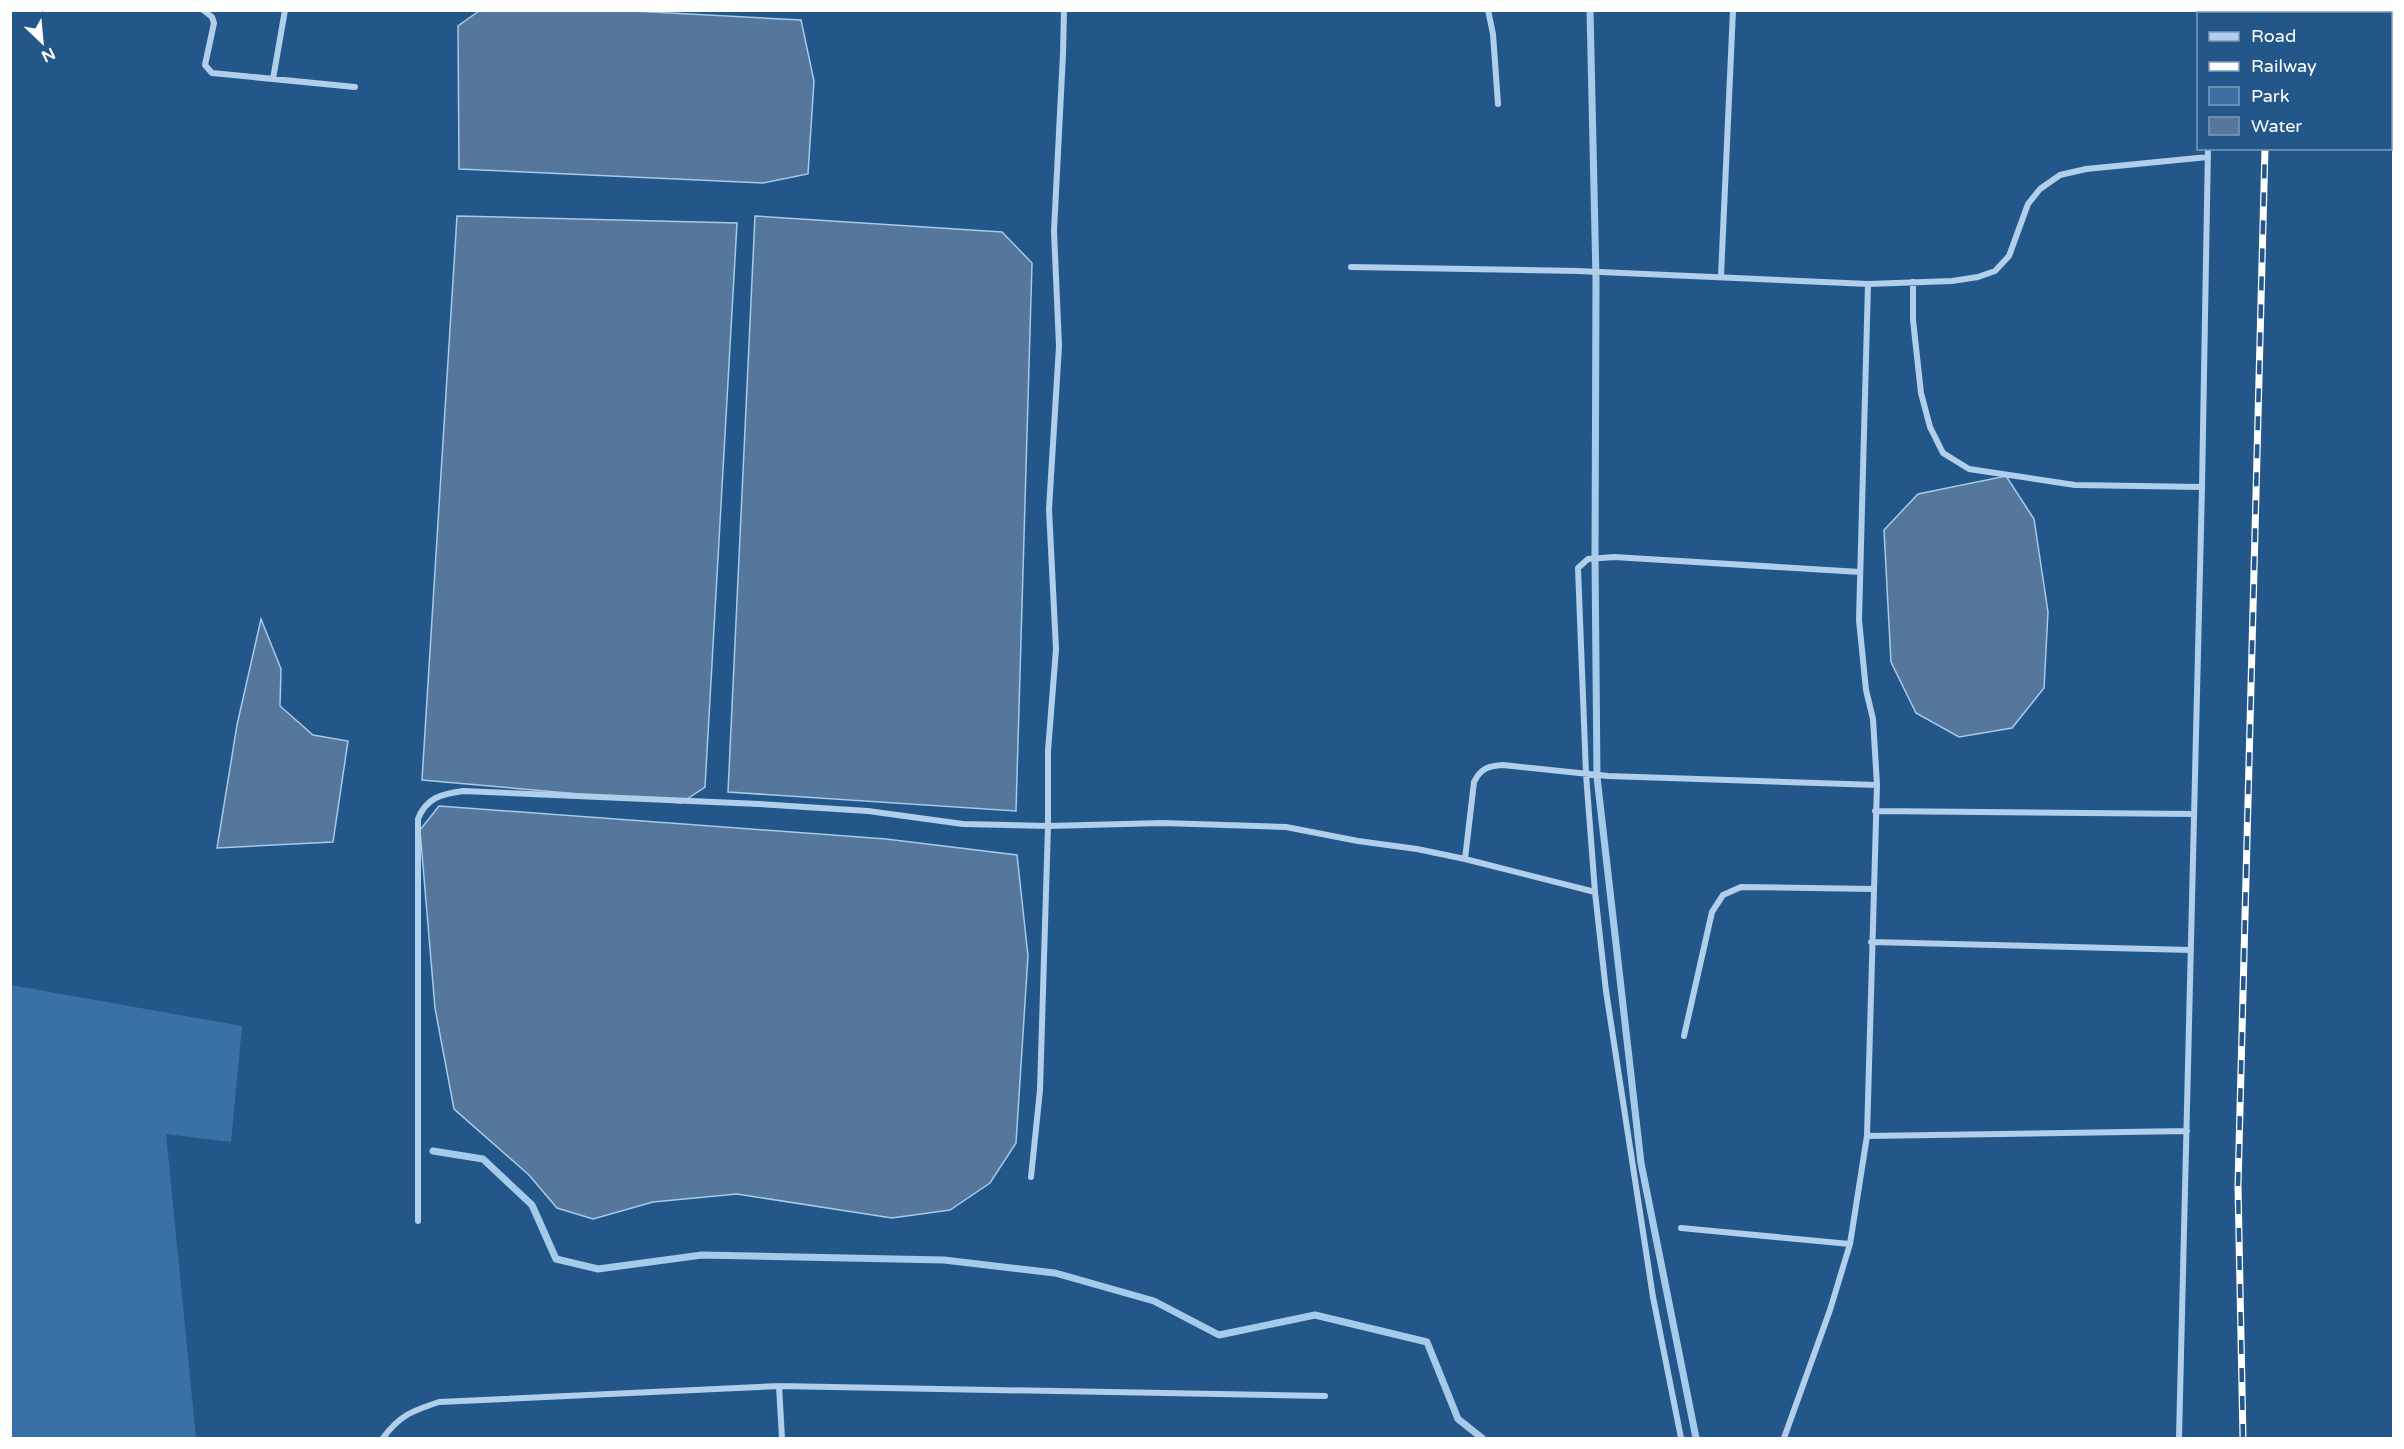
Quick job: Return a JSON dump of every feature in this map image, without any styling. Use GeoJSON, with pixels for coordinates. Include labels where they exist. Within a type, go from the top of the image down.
{"type":"FeatureCollection","features":[{"type":"Feature","properties":{"kind":"street"},"geometry":{"type":"LineString","coordinates":[[203,10],[212,17],[214,23],[206,57],[207,70],[212,73],[355,87]]}},
{"type":"Feature","properties":{"kind":"street"},"geometry":{"type":"LineString","coordinates":[[273,79],[285,10]]}},
{"type":"Feature","properties":{"kind":"street"},"geometry":{"type":"LineString","coordinates":[[1031,1177],[1040,1090],[1048,751],[1056,649],[1049,508],[1059,346],[1054,231],[1064,10]]}},
{"type":"Feature","properties":{"kind":"street"},"geometry":{"type":"LineString","coordinates":[[1488,10],[1493,34],[1498,104]]}},
{"type":"Feature","properties":{"kind":"street"},"geometry":{"type":"LineString","coordinates":[[1721,276],[1733,10]]}},
{"type":"Feature","properties":{"kind":"street"},"geometry":{"type":"LineString","coordinates":[[2179,1438],[2208,150]]}},
{"type":"Feature","properties":{"kind":"street"},"geometry":{"type":"LineString","coordinates":[[1350,267],[1578,271],[1868,284],[1952,282],[1978,278],[1995,271],[2010,256],[2028,204],[2040,189],[2060,175],[2086,169],[2208,158]]}},
{"type":"Feature","properties":{"kind":"street"},"geometry":{"type":"LineString","coordinates":[[1913,282],[1913,320],[1921,393],[1930,427],[1943,453],[1969,469],[2075,484],[2202,487]]}},
{"type":"Feature","properties":{"kind":"street"},"geometry":{"type":"LineString","coordinates":[[1784,1438],[1830,1310],[1850,1244],[1867,1136],[1877,785],[1873,719],[1861,657],[1858,620],[1868,284]]}},
{"type":"Feature","properties":{"kind":"street"},"geometry":{"type":"LineString","coordinates":[[1681,1438],[1650,1274],[1606,991],[1595,892],[1577,575],[1580,564],[1588,558],[1601,557],[1860,572]]}},
{"type":"Feature","properties":{"kind":"street"},"geometry":{"type":"LineString","coordinates":[[1465,859],[1474,782],[1480,771],[1490,766],[1503,765],[1608,776],[1877,785]]}},
{"type":"Feature","properties":{"kind":"street"},"geometry":{"type":"LineString","coordinates":[[418,1221],[418,819],[422,809],[434,797],[442,794],[463,791],[759,804],[868,811],[963,824],[1048,826],[1164,823],[1287,827],[1465,859],[1595,892]]}},
{"type":"Feature","properties":{"kind":"street"},"geometry":{"type":"LineString","coordinates":[[1875,811],[2194,814]]}},
{"type":"Feature","properties":{"kind":"street"},"geometry":{"type":"LineString","coordinates":[[1684,1036],[1712,912],[1723,895],[1741,887],[1874,889]]}},
{"type":"Feature","properties":{"kind":"street"},"geometry":{"type":"LineString","coordinates":[[1871,942],[2191,950]]}},
{"type":"Feature","properties":{"kind":"street"},"geometry":{"type":"LineString","coordinates":[[1867,1136],[2187,1131]]}},
{"type":"Feature","properties":{"kind":"street"},"geometry":{"type":"LineString","coordinates":[[1681,1228],[1850,1244]]}},
{"type":"Feature","properties":{"kind":"street"},"geometry":{"type":"LineString","coordinates":[[779,1386],[782,1438]]}},
{"type":"Feature","properties":{"kind":"street"},"geometry":{"type":"LineString","coordinates":[[383,1438],[394,1423],[415,1410],[439,1402],[779,1386],[1325,1396]]}},
{"type":"Feature","properties":{"kind":"green space"},"geometry":{"type":"Polygon","coordinates":[[[10,985],[242,1026],[231,1142],[166,1134],[196,1438],[11,1438],[10,985]]]}},
{"type":"Feature","properties":{"kind":"water"},"geometry":{"type":"Polygon","coordinates":[[[479,11],[633,11],[801,20],[814,81],[808,174],[763,183],[459,169],[458,26],[479,11]]]}},
{"type":"Feature","properties":{"kind":"water"},"geometry":{"type":"Polygon","coordinates":[[[457,216],[737,223],[705,787],[681,803],[422,780],[457,216]]]}},
{"type":"Feature","properties":{"kind":"water"},"geometry":{"type":"Polygon","coordinates":[[[755,216],[1002,232],[1032,263],[1016,811],[728,792],[755,216]]]}},
{"type":"Feature","properties":{"kind":"water"},"geometry":{"type":"Polygon","coordinates":[[[2006,476],[2034,519],[2048,612],[2044,688],[2012,728],[1959,737],[1916,713],[1891,662],[1884,530],[1918,494],[2006,476]]]}},
{"type":"Feature","properties":{"kind":"water"},"geometry":{"type":"Polygon","coordinates":[[[261,619],[281,669],[280,706],[313,735],[348,741],[333,842],[217,848],[237,725],[261,619]]]}},
{"type":"Feature","properties":{"kind":"water"},"geometry":{"type":"Polygon","coordinates":[[[439,806],[886,839],[1017,855],[1028,956],[1016,1143],[990,1183],[950,1210],[892,1218],[737,1194],[653,1202],[593,1219],[557,1208],[529,1175],[454,1109],[435,1008],[420,830],[439,806]]]}},
{"type":"Feature","properties":{"kind":"waterway"},"geometry":{"type":"LineString","coordinates":[[1590,10],[1596,279],[1597,777],[1641,1163],[1696,1438]]}},
{"type":"Feature","properties":{"kind":"waterway"},"geometry":{"type":"LineString","coordinates":[[433,1151],[483,1159],[532,1205],[556,1259],[598,1269],[702,1255],[944,1260],[1055,1273],[1154,1301],[1219,1335],[1315,1315],[1427,1342],[1458,1419],[1482,1438]]}},
{"type":"Feature","properties":{"kind":"railway"},"geometry":{"type":"LineString","coordinates":[[2243,1438],[2238,1186],[2265,150]]}}]}
